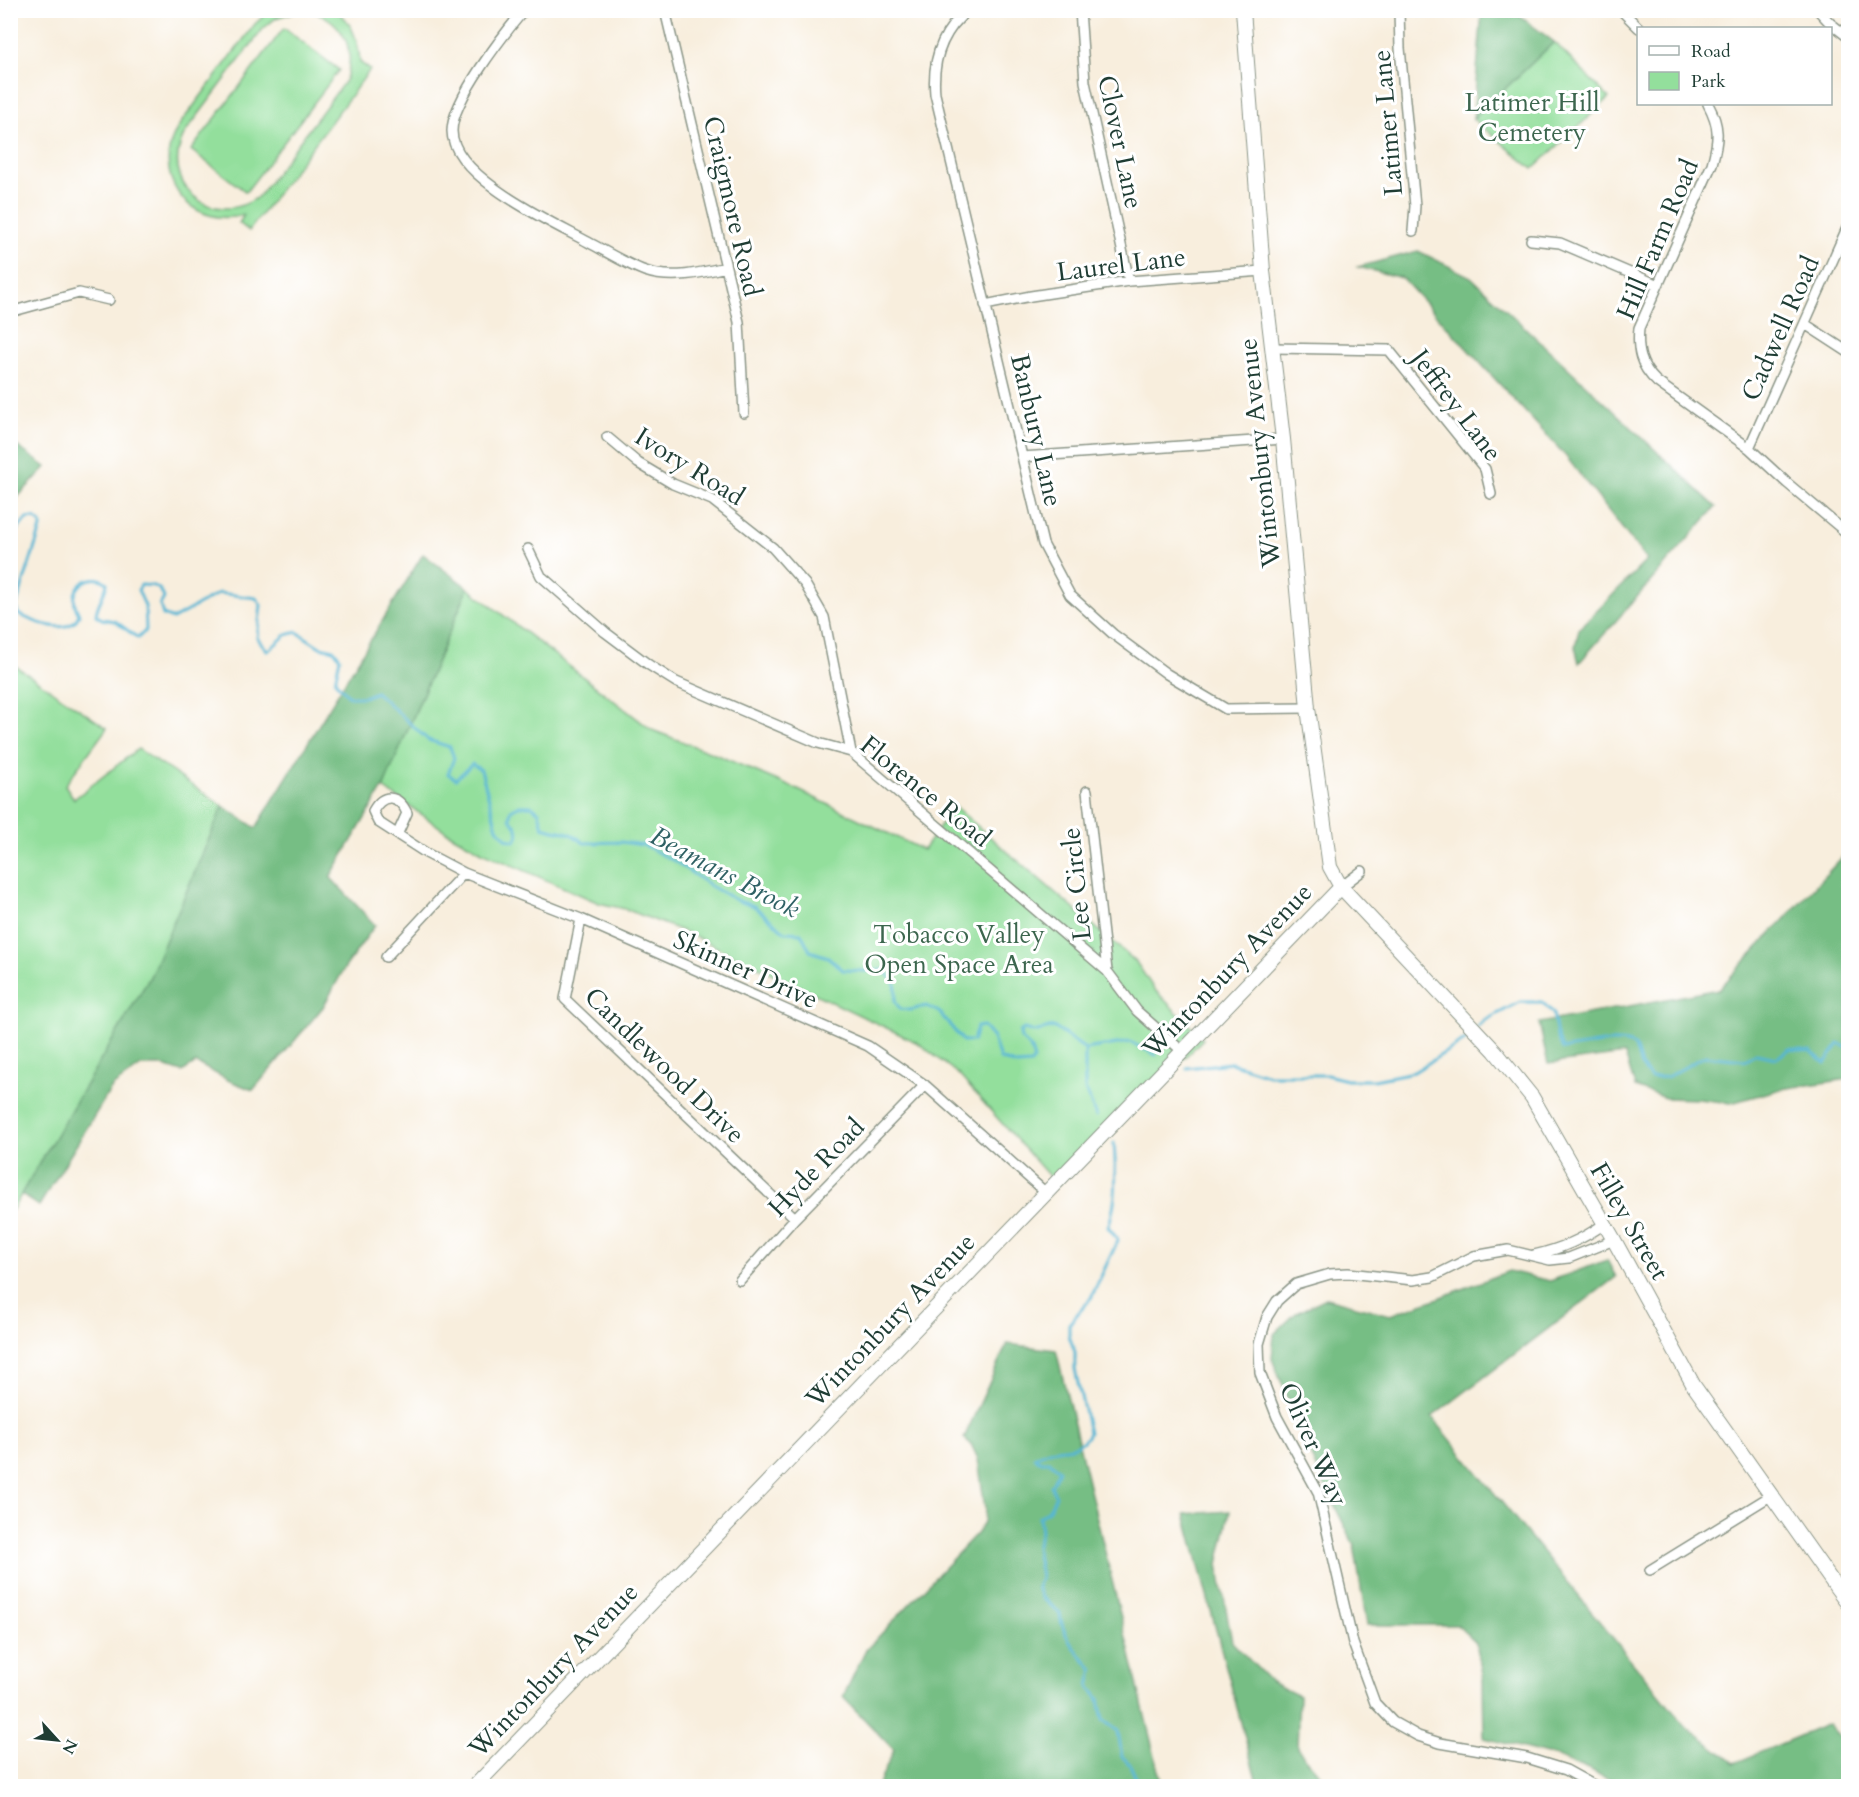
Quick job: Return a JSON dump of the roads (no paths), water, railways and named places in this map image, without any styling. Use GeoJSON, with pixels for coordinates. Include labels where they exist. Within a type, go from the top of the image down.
{"type":"FeatureCollection","features":[{"type":"Feature","properties":{"kind":"street"},"geometry":{"type":"LineString","coordinates":[[524,10],[465,93],[455,114],[452,131],[458,152],[500,193],[537,215],[647,272],[688,276],[726,267]]}},
{"type":"Feature","properties":{"kind":"street","name":"Craigmore Road"},"geometry":{"type":"LineString","coordinates":[[665,10],[739,322],[744,413]]}},
{"type":"Feature","properties":{"kind":"street","name":"Banbury Lane"},"geometry":{"type":"LineString","coordinates":[[968,10],[952,26],[942,41],[933,77],[935,94],[1042,544],[1070,595],[1113,634],[1167,674],[1226,709],[1308,708]]}},
{"type":"Feature","properties":{"kind":"street","name":"Clover Lane"},"geometry":{"type":"LineString","coordinates":[[1080,10],[1085,82],[1129,281]]}},
{"type":"Feature","properties":{"kind":"street","name":"Wintonbury Avenue"},"geometry":{"type":"LineString","coordinates":[[1243,10],[1263,271],[1283,439],[1308,708],[1330,867],[1341,887]]}},
{"type":"Feature","properties":{"kind":"street","name":"Latimer Lane"},"geometry":{"type":"LineString","coordinates":[[1399,10],[1400,48],[1415,206],[1413,231]]}},
{"type":"Feature","properties":{"kind":"street"},"geometry":{"type":"LineString","coordinates":[[1621,10],[1638,27]]}},
{"type":"Feature","properties":{"kind":"street"},"geometry":{"type":"LineString","coordinates":[[1818,10],[1848,37]]}},
{"type":"Feature","properties":{"kind":"street","name":"Hill Farm Road"},"geometry":{"type":"LineString","coordinates":[[1709,105],[1716,118],[1718,133],[1714,155],[1639,328],[1640,358],[1648,374],[1657,382],[1749,448],[1848,534]]}},
{"type":"Feature","properties":{"kind":"street","name":"Cadwell Road"},"geometry":{"type":"LineString","coordinates":[[1749,448],[1848,226]]}},
{"type":"Feature","properties":{"kind":"street"},"geometry":{"type":"LineString","coordinates":[[1531,240],[1560,243],[1658,285]]}},
{"type":"Feature","properties":{"kind":"street","name":"Laurel Lane"},"geometry":{"type":"LineString","coordinates":[[985,305],[1129,281],[1263,271]]}},
{"type":"Feature","properties":{"kind":"street"},"geometry":{"type":"LineString","coordinates":[[10,312],[79,293],[109,300]]}},
{"type":"Feature","properties":{"kind":"street"},"geometry":{"type":"LineString","coordinates":[[1804,324],[1848,352]]}},
{"type":"Feature","properties":{"kind":"street","name":"Jeffrey Lane"},"geometry":{"type":"LineString","coordinates":[[1273,348],[1389,350],[1485,469],[1491,494]]}},
{"type":"Feature","properties":{"kind":"street","name":"Ivory Road"},"geometry":{"type":"LineString","coordinates":[[607,436],[638,463],[673,484],[712,500],[773,548],[805,584],[824,617],[851,752]]}},
{"type":"Feature","properties":{"kind":"street"},"geometry":{"type":"LineString","coordinates":[[1022,457],[1283,439]]}},
{"type":"Feature","properties":{"kind":"street","name":"Florence Road"},"geometry":{"type":"LineString","coordinates":[[528,549],[541,576],[605,632],[676,682],[818,743],[851,752],[1107,971],[1137,1011],[1182,1051]]}},
{"type":"Feature","properties":{"kind":"street","name":"Lee Circle"},"geometry":{"type":"LineString","coordinates":[[1087,791],[1107,971]]}},
{"type":"Feature","properties":{"kind":"street","name":"Skinner Drive"},"geometry":{"type":"LineString","coordinates":[[398,833],[426,853],[464,873],[581,919],[868,1046],[925,1085],[1046,1193]]}},
{"type":"Feature","properties":{"kind":"street","name":"Wintonbury Avenue"},"geometry":{"type":"LineString","coordinates":[[475,1786],[1182,1051],[1341,887],[1362,871]]}},
{"type":"Feature","properties":{"kind":"street"},"geometry":{"type":"LineString","coordinates":[[386,957],[464,873]]}},
{"type":"Feature","properties":{"kind":"street","name":"Filley Street"},"geometry":{"type":"LineString","coordinates":[[1341,887],[1476,1029],[1532,1097],[1694,1386],[1848,1603]]}},
{"type":"Feature","properties":{"kind":"street","name":"Candlewood Drive"},"geometry":{"type":"LineString","coordinates":[[581,919],[565,999],[795,1218]]}},
{"type":"Feature","properties":{"kind":"street","name":"Hyde Road"},"geometry":{"type":"LineString","coordinates":[[740,1280],[795,1218],[925,1085]]}},
{"type":"Feature","properties":{"kind":"street","name":"Oliver Way"},"geometry":{"type":"LineString","coordinates":[[1532,1255],[1560,1249],[1604,1224]]}},
{"type":"Feature","properties":{"kind":"street","name":"Oliver Way"},"geometry":{"type":"LineString","coordinates":[[1595,1786],[1566,1770],[1527,1758],[1440,1743],[1418,1736],[1393,1722],[1375,1703],[1353,1643],[1318,1492],[1285,1434],[1260,1373],[1259,1344],[1267,1317],[1277,1301],[1296,1284],[1330,1274],[1348,1273],[1413,1281],[1432,1277],[1474,1256],[1508,1250],[1550,1260],[1569,1258],[1614,1240]]}},
{"type":"Feature","properties":{"kind":"street"},"geometry":{"type":"LineString","coordinates":[[1650,1570],[1772,1495]]}},
{"type":"Feature","properties":{"kind":"waterway","name":"Beamans Brook"},"geometry":{"type":"LineString","coordinates":[[10,531],[18,529],[26,519],[34,518],[41,523],[16,606],[18,614],[42,624],[60,627],[75,621],[79,614],[75,605],[77,590],[86,581],[93,579],[100,579],[107,583],[96,615],[102,619],[115,621],[138,638],[146,630],[145,606],[138,590],[141,585],[152,586],[160,590],[164,598],[160,605],[163,615],[173,619],[219,593],[256,598],[261,605],[257,638],[268,651],[286,635],[297,632],[320,647],[334,650],[340,658],[335,681],[350,697],[364,697],[376,692],[428,740],[450,747],[454,758],[448,774],[456,779],[472,764],[481,770],[497,828],[507,839],[515,841],[518,835],[517,828],[510,818],[511,810],[518,806],[532,806],[539,812],[543,827],[569,833],[584,843],[621,842],[644,845],[676,862],[712,887],[738,901],[754,906],[785,932],[801,933],[810,951],[828,957],[843,970],[883,970],[895,983],[895,1001],[900,1009],[911,1010],[926,1006],[939,1012],[963,1041],[973,1041],[977,1027],[983,1026],[993,1038],[1000,1059],[1017,1065],[1031,1064],[1034,1059],[1030,1047],[1021,1039],[1020,1032],[1024,1029],[1034,1032],[1054,1027],[1085,1049],[1130,1042],[1156,1055]]}},
{"type":"Feature","properties":{"kind":"waterway","name":"Beamans Brook"},"geometry":{"type":"LineString","coordinates":[[1478,1027],[1484,1021],[1520,1002],[1542,1002],[1553,1013],[1557,1036],[1563,1049],[1609,1042],[1627,1043],[1635,1046],[1641,1066],[1651,1078],[1667,1077],[1705,1056],[1745,1060],[1756,1054],[1777,1058],[1789,1049],[1810,1051],[1825,1063],[1839,1044],[1848,1048]]}},
{"type":"Feature","properties":{"kind":"waterway","name":"Beamans Brook"},"geometry":{"type":"LineString","coordinates":[[1187,1068],[1231,1063],[1269,1075],[1327,1075],[1347,1080],[1374,1080],[1414,1072],[1474,1032]]}},
{"type":"Feature","properties":{"kind":"waterway"},"geometry":{"type":"LineString","coordinates":[[1085,1049],[1085,1089],[1096,1116]]}},
{"type":"Feature","properties":{"kind":"waterway"},"geometry":{"type":"LineString","coordinates":[[1114,1143],[1115,1196],[1108,1227],[1118,1240],[1091,1298],[1069,1324],[1069,1336],[1075,1352],[1075,1369],[1089,1433],[1083,1442],[1076,1446],[1051,1450],[1034,1457],[1039,1461],[1049,1461],[1059,1470],[1051,1486],[1056,1496],[1048,1511],[1039,1517],[1041,1531],[1036,1548],[1041,1578],[1037,1587],[1041,1597],[1060,1613],[1067,1636],[1093,1669],[1089,1686],[1099,1699],[1103,1720],[1118,1731],[1122,1756],[1130,1765],[1137,1780],[1144,1786]]}},
{"type":"Feature","properties":{"kind":"park label","name":"Latimer Hill Cemetery"},"geometry":{"type":"Point","coordinates":[1532,117]}},
{"type":"Feature","properties":{"kind":"park label","name":"Tobacco Valley Open Space Area"},"geometry":{"type":"Point","coordinates":[959,949]}}]}
